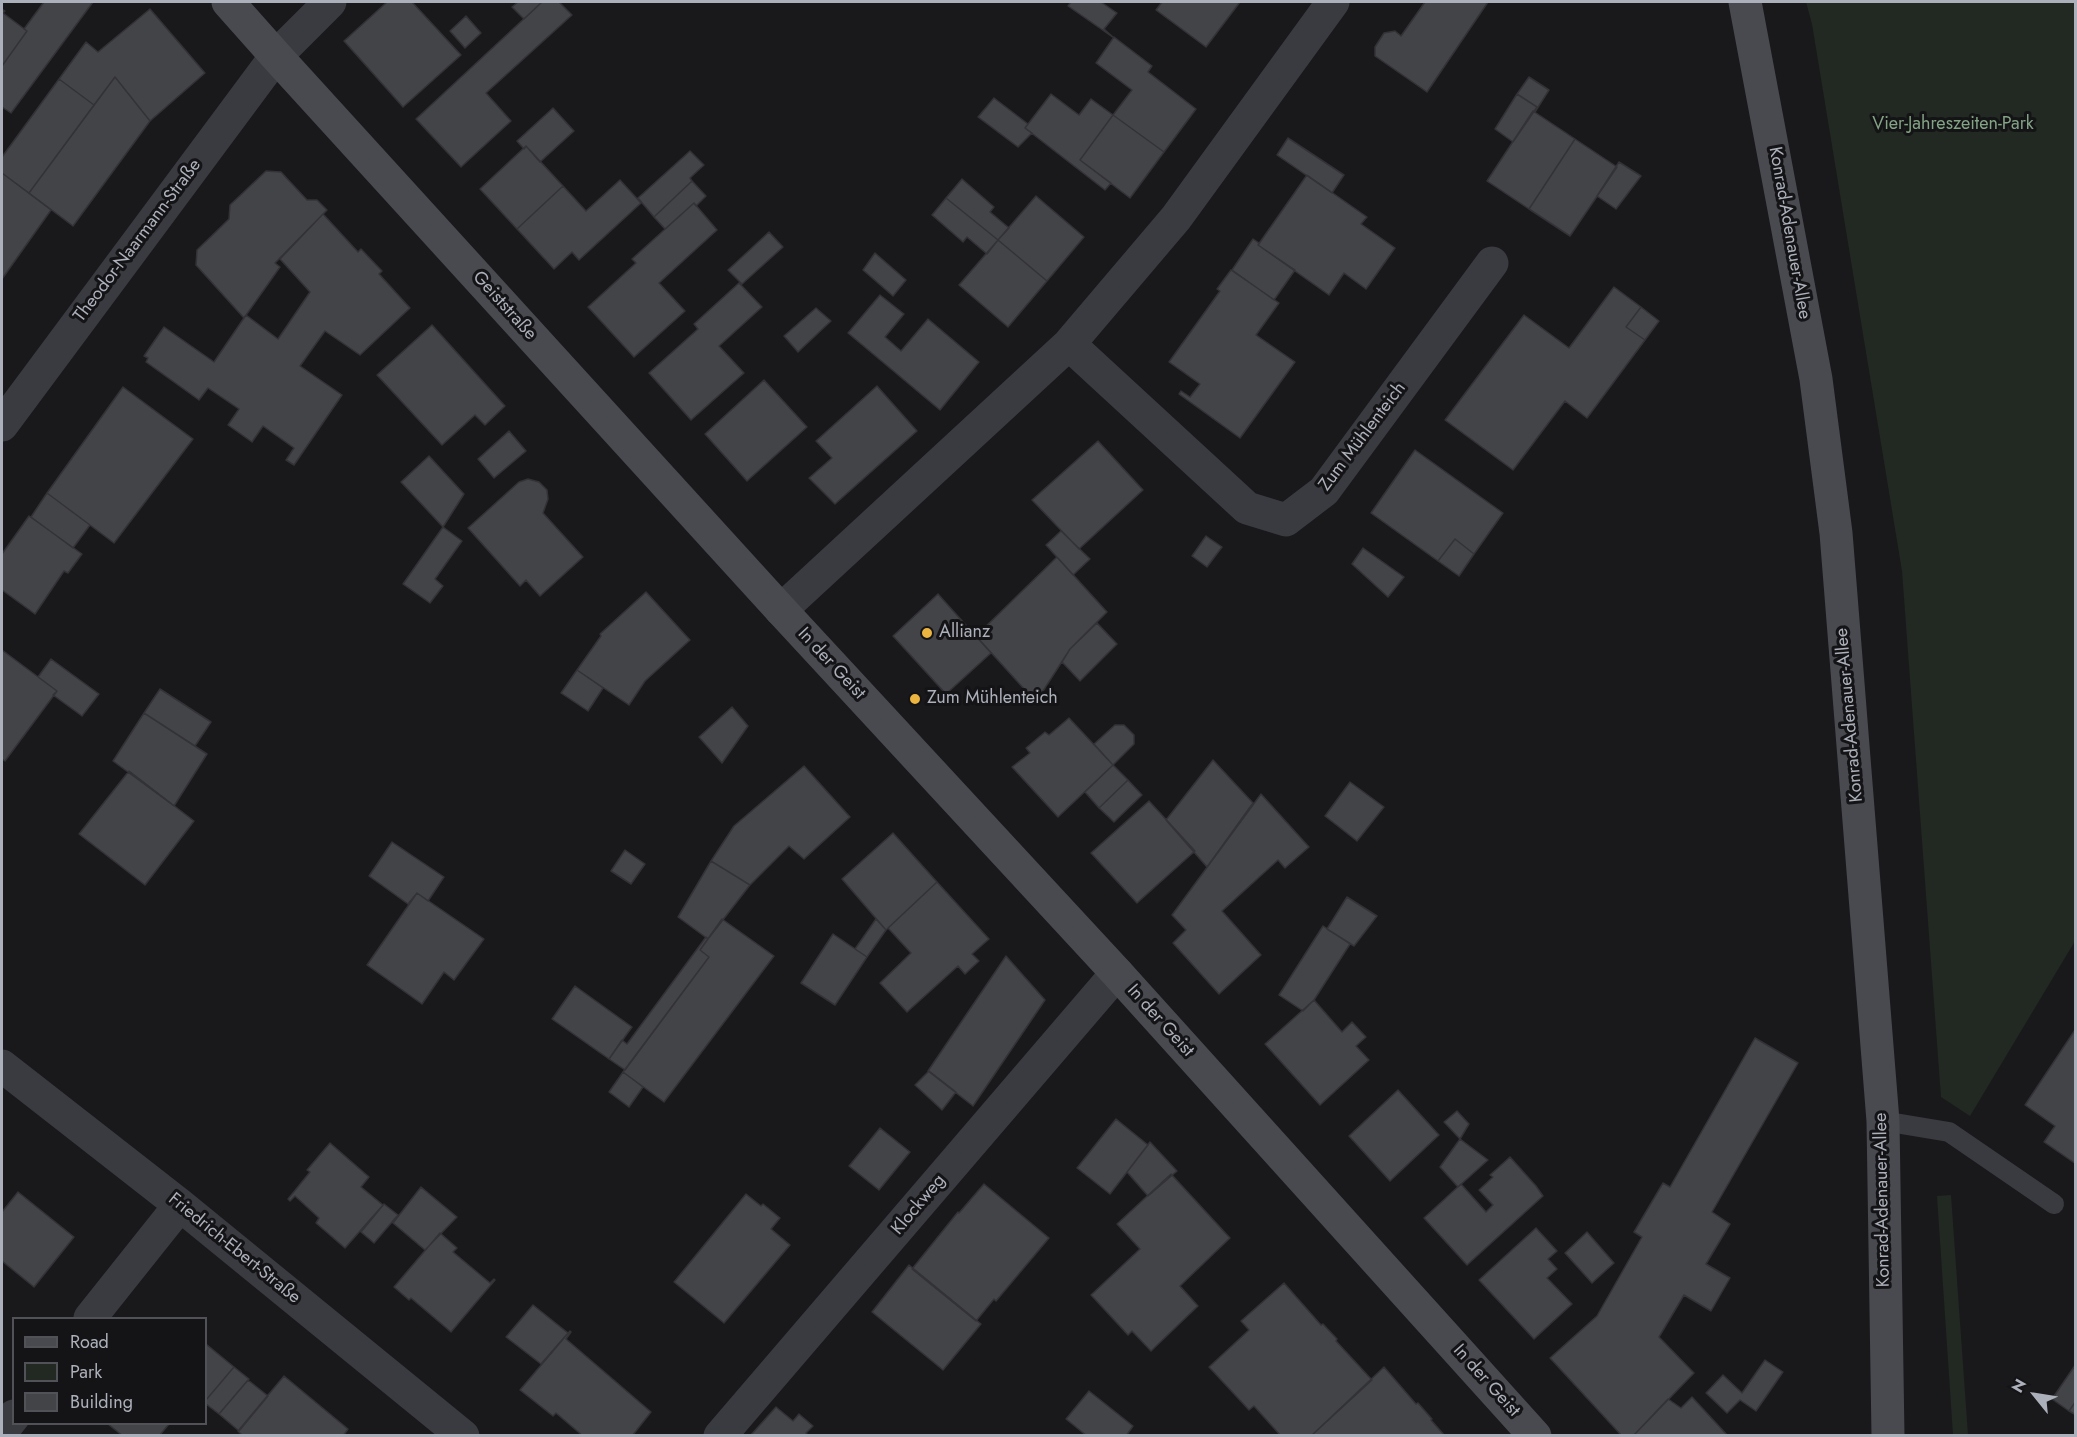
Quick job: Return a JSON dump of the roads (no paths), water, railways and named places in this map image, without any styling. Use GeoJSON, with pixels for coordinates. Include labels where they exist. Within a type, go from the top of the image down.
{"type":"FeatureCollection","features":[{"type":"Feature","properties":{"kind":"main road","name":"Geiststraße"},"geometry":{"type":"LineString","coordinates":[[228,2],[781,610]]}},
{"type":"Feature","properties":{"kind":"main road","name":"Konrad-Adenauer-Allee"},"geometry":{"type":"LineString","coordinates":[[1745,2],[1816,379],[1836,533],[1883,1121],[1888,1436]]}},
{"type":"Feature","properties":{"kind":"main road","name":"In der Geist"},"geometry":{"type":"LineString","coordinates":[[781,610],[1117,973],[1535,1436]]}},
{"type":"Feature","properties":{"kind":"street","name":"Theodor-Naarmann-Straße"},"geometry":{"type":"LineString","coordinates":[[2,425],[276,56],[330,2]]}},
{"type":"Feature","properties":{"kind":"street"},"geometry":{"type":"LineString","coordinates":[[781,610],[1069,344],[1176,218],[1333,2]]}},
{"type":"Feature","properties":{"kind":"street","name":"Zum Mühlenteich"},"geometry":{"type":"LineString","coordinates":[[1069,344],[1247,508],[1286,520],[1324,491],[1492,263]]}},
{"type":"Feature","properties":{"kind":"street","name":"Klockweg"},"geometry":{"type":"LineString","coordinates":[[720,1436],[1117,973]]}},
{"type":"Feature","properties":{"kind":"street","name":"Friedrich-Ebert-Straße"},"geometry":{"type":"LineString","coordinates":[[2,1066],[180,1205],[463,1436]]}},
{"type":"Feature","properties":{"kind":"street"},"geometry":{"type":"LineString","coordinates":[[91,1317],[180,1205]]}},
{"type":"Feature","properties":{"kind":"street"},"geometry":{"type":"LineString","coordinates":[[2,1431],[12,1418]]}},
{"type":"Feature","properties":{"kind":"lane"},"geometry":{"type":"LineString","coordinates":[[1883,1121],[1949,1132],[2054,1204]]}},
{"type":"Feature","properties":{"kind":"place","name":"Allianz"},"geometry":{"type":"Point","coordinates":[927,633]}},
{"type":"Feature","properties":{"kind":"place","name":"Zum Mühlenteich"},"geometry":{"type":"Point","coordinates":[915,699]}},
{"type":"Feature","properties":{"kind":"park label","name":"Vier-Jahreszeiten-Park"},"geometry":{"type":"Point","coordinates":[1953,125]}}]}
